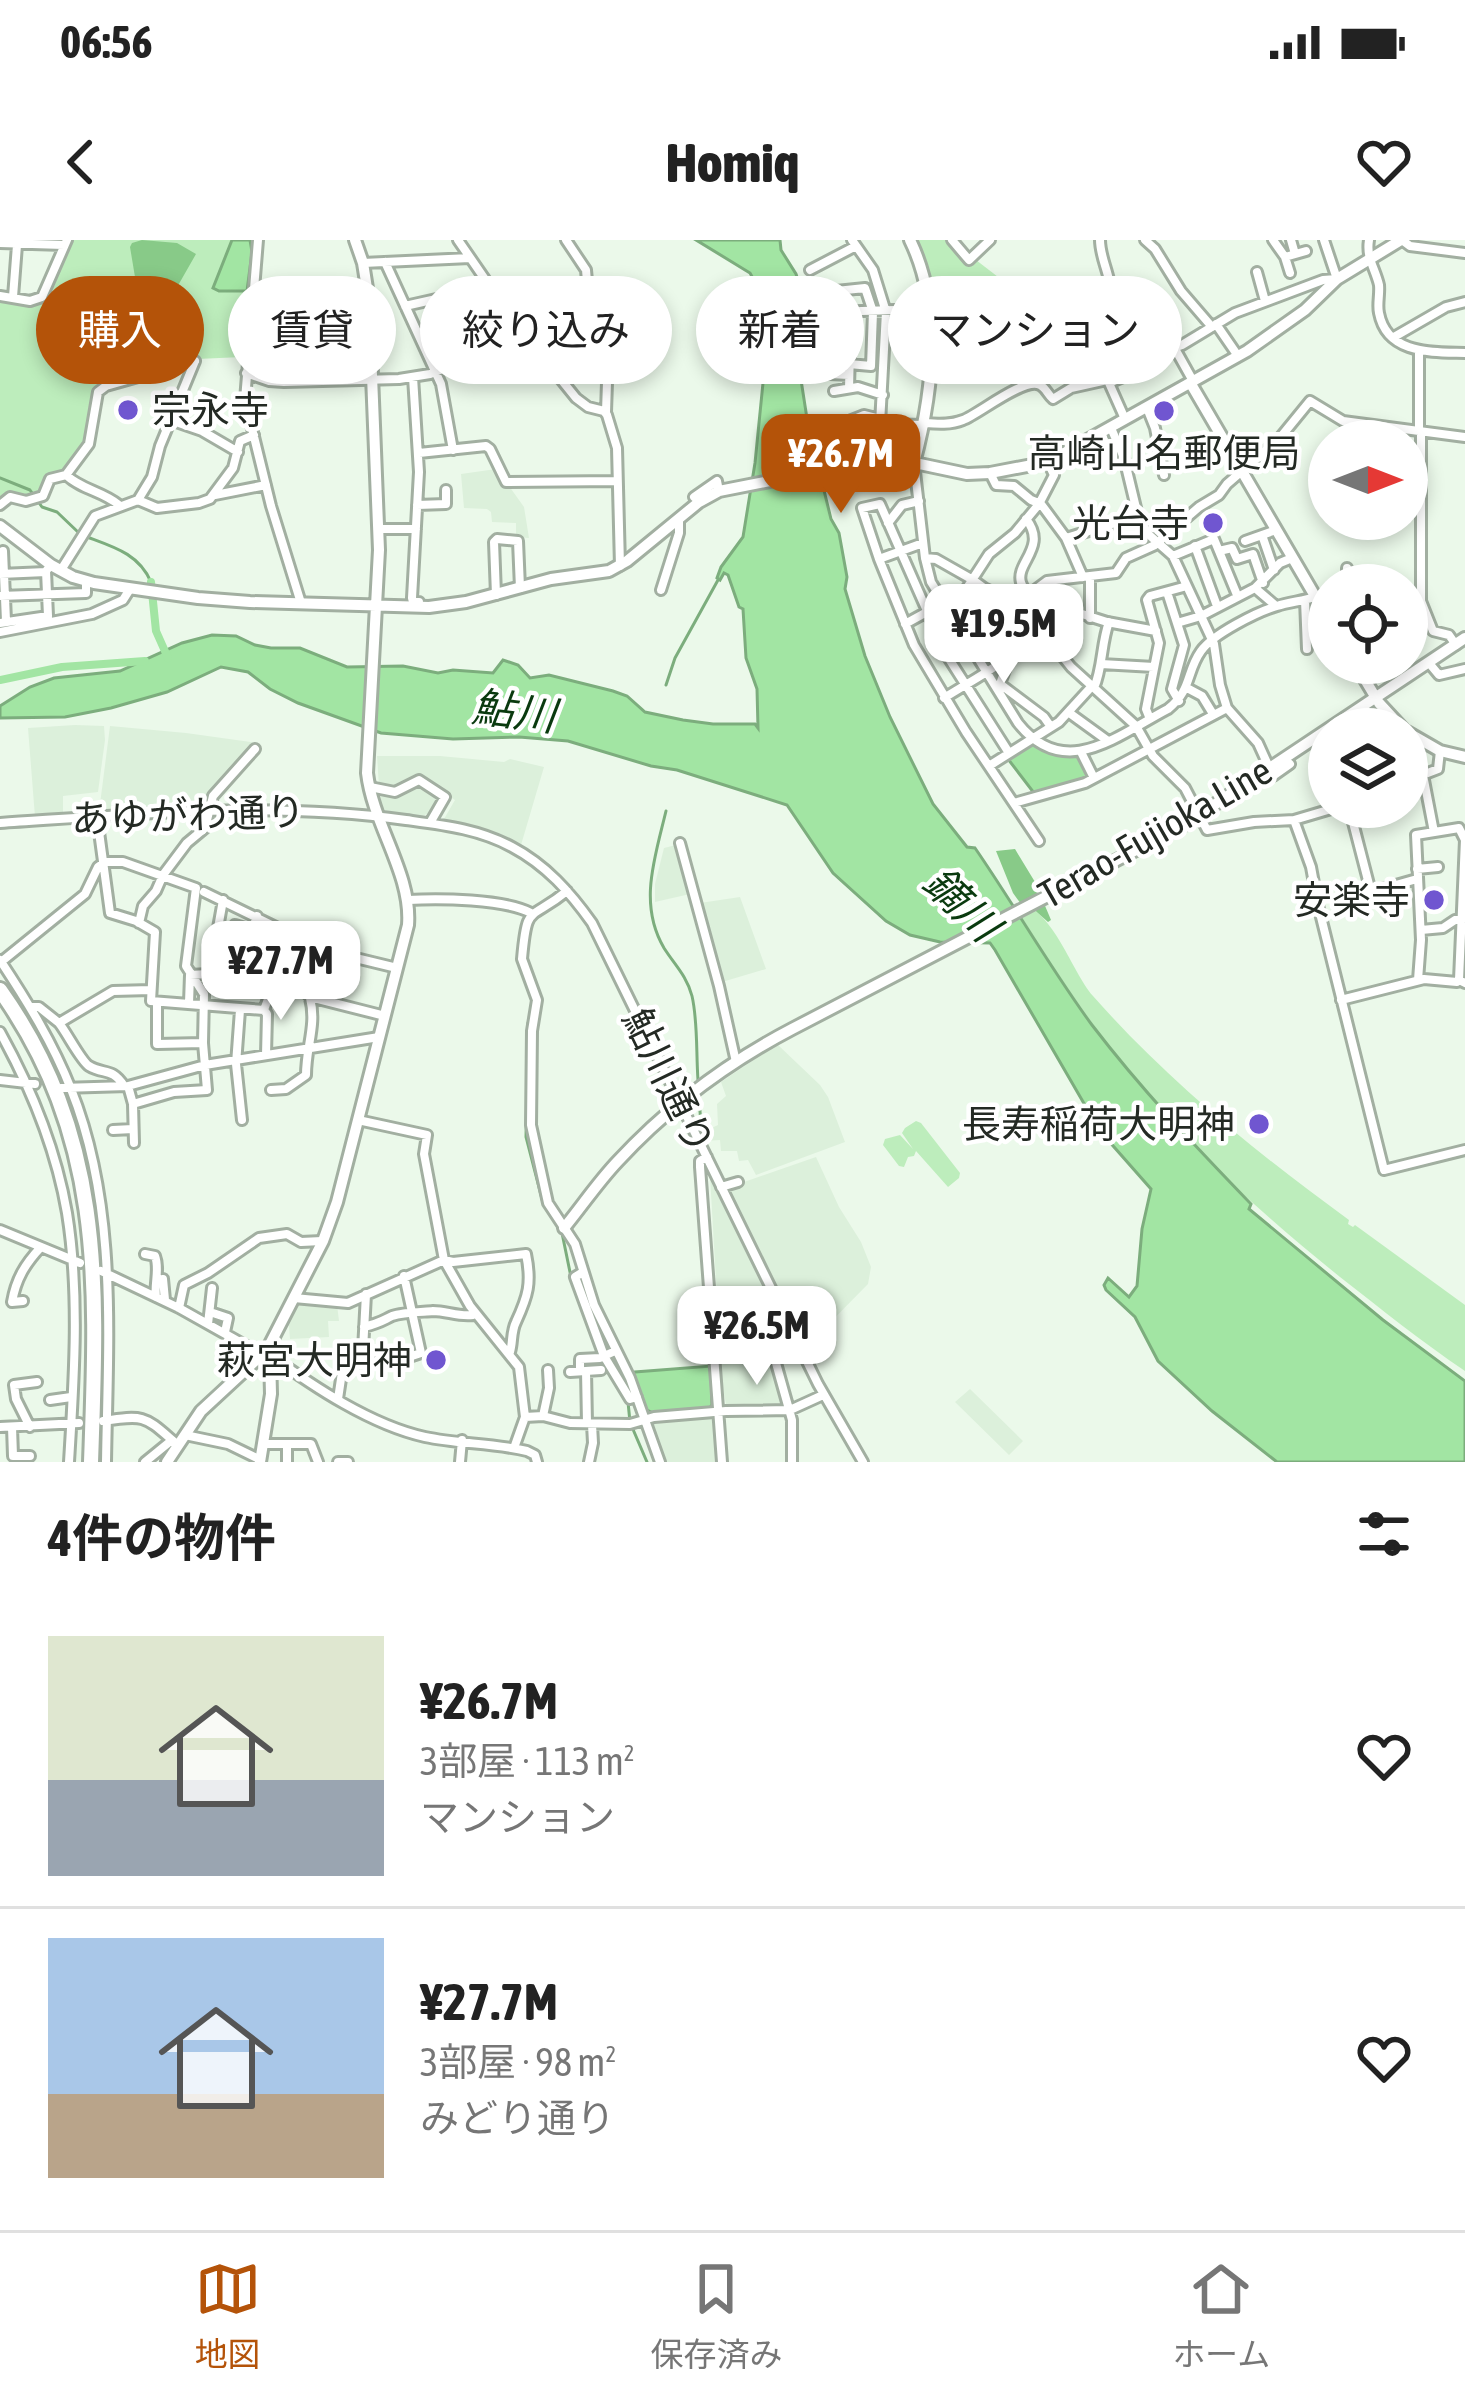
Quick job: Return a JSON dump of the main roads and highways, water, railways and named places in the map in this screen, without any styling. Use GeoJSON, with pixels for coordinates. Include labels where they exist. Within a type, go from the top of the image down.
{"type":"FeatureCollection","features":[{"type":"Feature","properties":{"kind":"highway"},"geometry":{"type":"LineString","coordinates":[[0,990],[55,1089],[84,1186],[95,1302],[87,1462]]}},
{"type":"Feature","properties":{"kind":"highway"},"geometry":{"type":"LineString","coordinates":[[0,1003],[47,1091],[77,1188],[88,1304],[87,1462]]}},
{"type":"Feature","properties":{"kind":"main road"},"geometry":{"type":"LineString","coordinates":[[167,1462],[201,1411],[266,1353],[323,1241],[408,925],[408,900],[369,787],[379,529],[369,301],[355,240]]}},
{"type":"Feature","properties":{"kind":"main road"},"geometry":{"type":"LineString","coordinates":[[902,460],[924,424],[931,370],[928,309],[921,266],[910,240]]}},
{"type":"Feature","properties":{"kind":"main road"},"geometry":{"type":"LineString","coordinates":[[2,528],[52,570],[86,581],[198,598],[377,609],[466,602],[620,566],[704,498],[720,491],[835,467],[902,460],[968,474],[1048,462],[1238,356],[1292,320],[1337,279],[1402,240]]}},
{"type":"Feature","properties":{"kind":"main road"},"geometry":{"type":"LineString","coordinates":[[1193,383],[1308,594]]}},
{"type":"Feature","properties":{"kind":"main road","name":"Terao-Fujioka Line"},"geometry":{"type":"LineString","coordinates":[[564,1228],[614,1165],[680,1101],[736,1062],[1199,815],[1460,641]]}},
{"type":"Feature","properties":{"kind":"main road"},"geometry":{"type":"LineString","coordinates":[[1368,684],[1385,708]]}},
{"type":"Feature","properties":{"kind":"main road"},"geometry":{"type":"LineString","coordinates":[[1428,744],[1465,757]]}},
{"type":"Feature","properties":{"kind":"main road"},"geometry":{"type":"LineString","coordinates":[[263,1457],[271,1394],[266,1353]]}},
{"type":"Feature","properties":{"kind":"water"},"geometry":{"type":"Polygon","coordinates":[[[232,240],[250,240],[249,276],[228,276],[228,291],[213,288],[232,240]]]}},
{"type":"Feature","properties":{"kind":"water"},"geometry":{"type":"Polygon","coordinates":[[[696,240],[780,240],[797,276],[750,273],[696,240]]]}},
{"type":"Feature","properties":{"kind":"water"},"geometry":{"type":"Polygon","coordinates":[[[763,384],[802,384],[831,519],[839,533],[845,589],[865,656],[933,804],[967,847],[975,848],[1092,1025],[1251,1204],[1249,1209],[1465,1381],[1465,1462],[1277,1462],[1158,1361],[1135,1317],[1104,1285],[1108,1278],[1129,1297],[1137,1286],[1151,1189],[1100,1131],[995,950],[990,943],[940,942],[910,935],[886,921],[833,873],[787,805],[568,741],[381,733],[298,703],[248,672],[221,667],[167,692],[111,708],[65,717],[0,718],[0,706],[30,687],[54,678],[120,671],[212,635],[236,636],[271,648],[300,648],[347,667],[493,673],[503,660],[518,665],[530,678],[549,675],[627,696],[645,712],[758,728],[757,689],[746,658],[743,609],[728,575],[717,578],[743,537],[763,384]]]}},
{"type":"Feature","properties":{"kind":"water"},"geometry":{"type":"Polygon","coordinates":[[[1031,743],[1051,753],[1079,756],[1089,777],[1034,793],[1008,759],[1031,743]]]}},
{"type":"Feature","properties":{"kind":"water"},"geometry":{"type":"Polygon","coordinates":[[[711,1366],[709,1409],[653,1413],[645,1409],[635,1372],[711,1366]]]}},
{"type":"Feature","properties":{"kind":"waterway"},"geometry":{"type":"LineString","coordinates":[[0,478],[30,490],[42,507],[57,512],[79,533]]}},
{"type":"Feature","properties":{"kind":"waterway"},"geometry":{"type":"LineString","coordinates":[[87,537],[133,558],[151,582]]}},
{"type":"Feature","properties":{"kind":"waterway"},"geometry":{"type":"LineString","coordinates":[[666,685],[675,658],[718,580]]}},
{"type":"Feature","properties":{"kind":"waterway"},"geometry":{"type":"LineString","coordinates":[[151,582],[156,631],[168,658]]}},
{"type":"Feature","properties":{"kind":"waterway"},"geometry":{"type":"LineString","coordinates":[[0,680],[62,667],[145,661]]}},
{"type":"Feature","properties":{"kind":"waterway"},"geometry":{"type":"LineString","coordinates":[[666,811],[651,880],[652,914],[664,948],[692,996],[698,1080]]}},
{"type":"Feature","properties":{"kind":"waterway"},"geometry":{"type":"LineString","coordinates":[[528,1023],[526,1137],[543,1203],[562,1233],[571,1277]]}},
{"type":"Feature","properties":{"kind":"waterway"},"geometry":{"type":"LineString","coordinates":[[699,1095],[701,1127]]}},
{"type":"Feature","properties":{"kind":"waterway"},"geometry":{"type":"LineString","coordinates":[[580,1303],[590,1327]]}},
{"type":"Feature","properties":{"kind":"waterway"},"geometry":{"type":"LineString","coordinates":[[628,1402],[630,1422]]}},
{"type":"Feature","properties":{"kind":"waterway"},"geometry":{"type":"LineString","coordinates":[[632,1427],[647,1462]]}},
{"type":"Feature","properties":{"kind":"place","name":"宗永寺"},"geometry":{"type":"Point","coordinates":[128,410]}},
{"type":"Feature","properties":{"kind":"place","name":"高崎山名郵便局"},"geometry":{"type":"Point","coordinates":[1164,411]}},
{"type":"Feature","properties":{"kind":"place","name":"光台寺"},"geometry":{"type":"Point","coordinates":[1213,523]}},
{"type":"Feature","properties":{"kind":"place","name":"安楽寺"},"geometry":{"type":"Point","coordinates":[1434,900]}},
{"type":"Feature","properties":{"kind":"place","name":"長寿稲荷大明神"},"geometry":{"type":"Point","coordinates":[1259,1124]}},
{"type":"Feature","properties":{"kind":"place","name":"萩宮大明神"},"geometry":{"type":"Point","coordinates":[436,1360]}},
{"type":"Feature","properties":{"kind":"water label","name":"鮎川"},"geometry":{"type":"Point","coordinates":[514,711]}},
{"type":"Feature","properties":{"kind":"water label","name":"鏑川"},"geometry":{"type":"Point","coordinates":[962,904]}}]}
